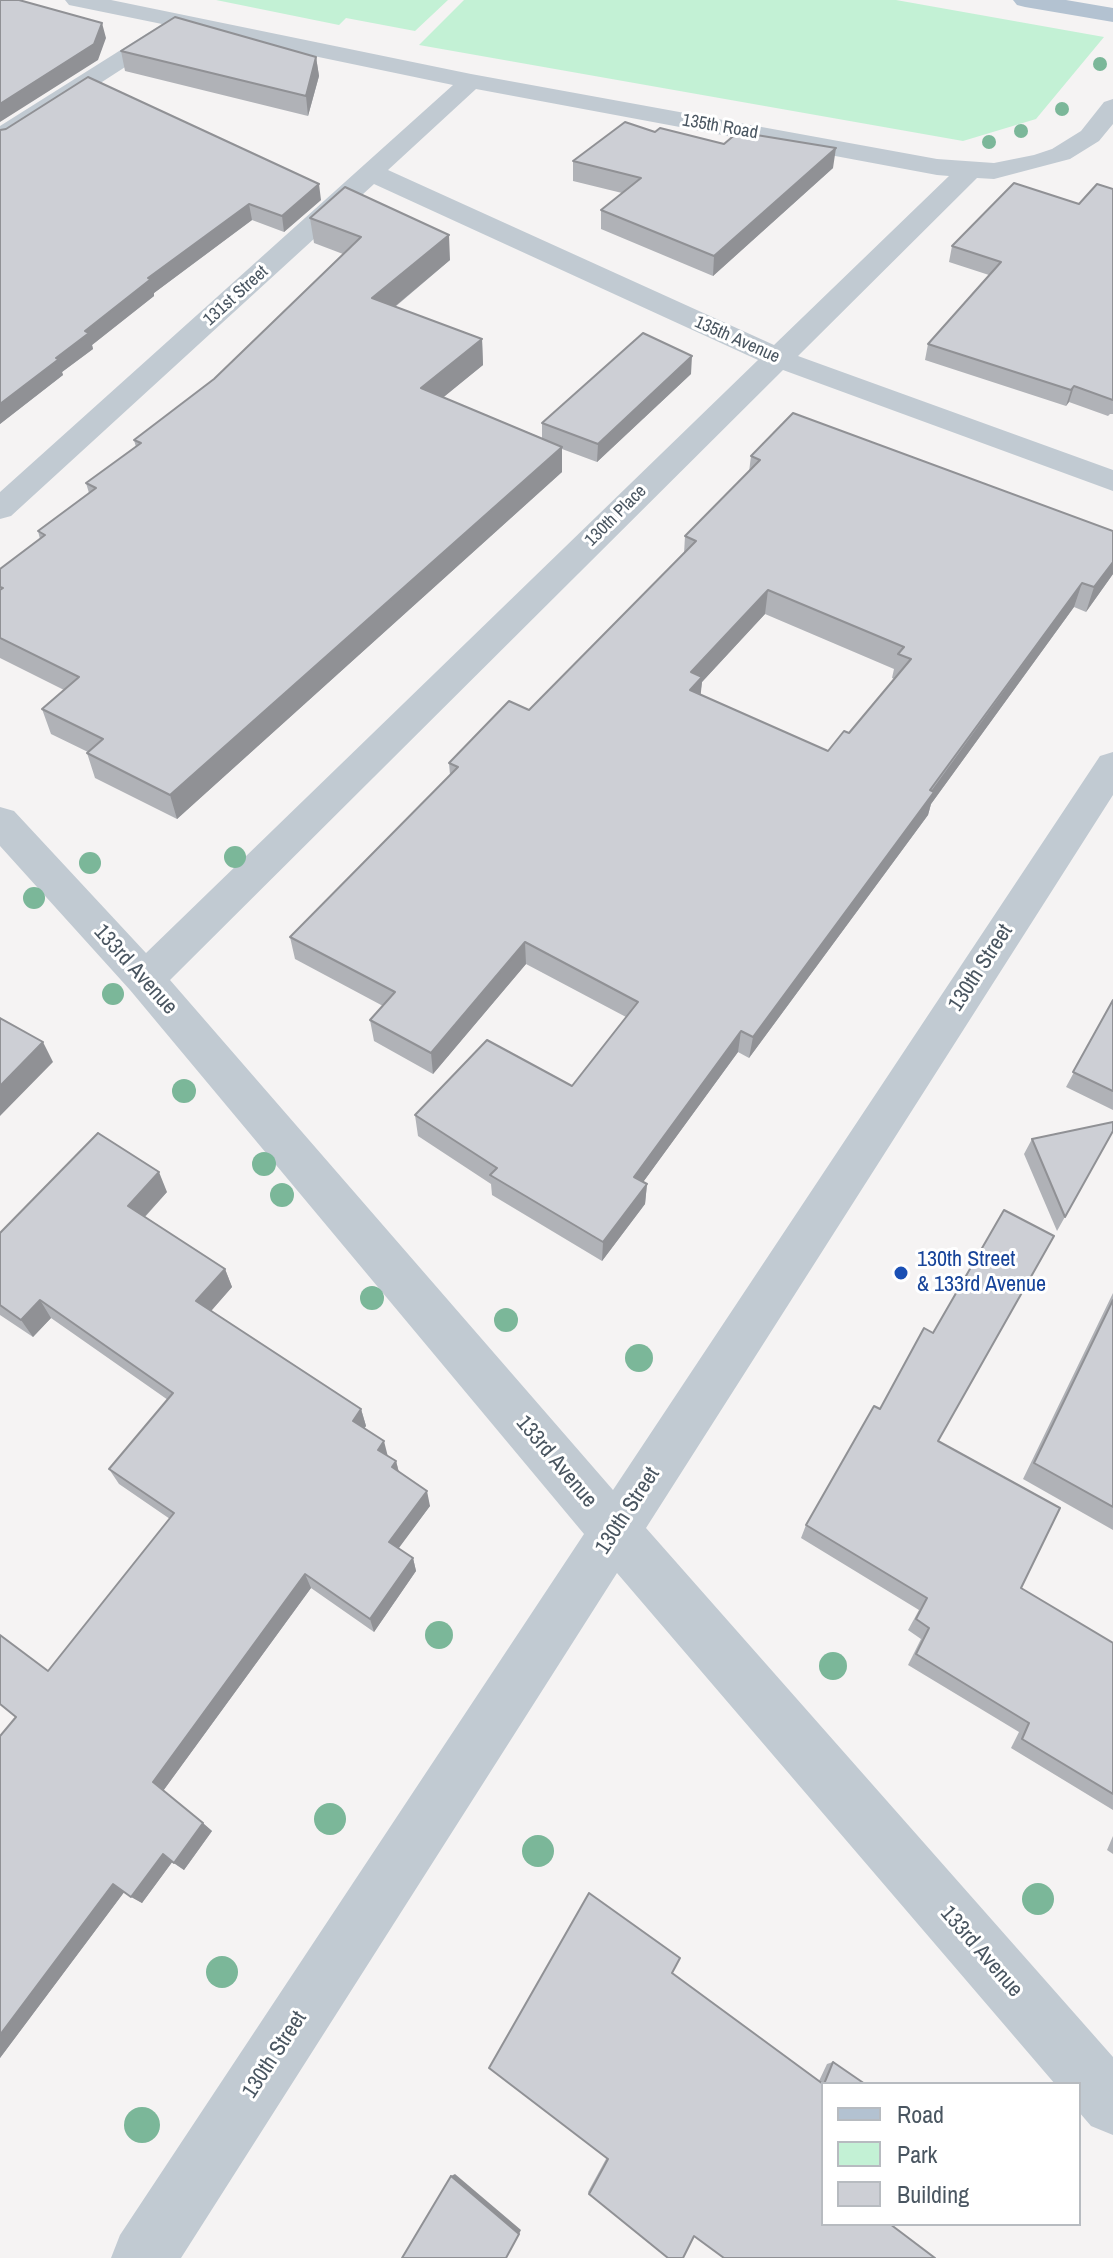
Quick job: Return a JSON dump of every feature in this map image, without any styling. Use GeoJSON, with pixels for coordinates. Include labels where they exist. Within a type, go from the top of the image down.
{"type":"FeatureCollection","features":[{"type":"Feature","properties":{"kind":"main road"},"geometry":{"type":"LineString","coordinates":[[1025,0],[1113,15]]}},
{"type":"Feature","properties":{"kind":"street"},"geometry":{"type":"LineString","coordinates":[[77,0],[471,81]]}},
{"type":"Feature","properties":{"kind":"street"},"geometry":{"type":"LineString","coordinates":[[0,137],[183,20]]}},
{"type":"Feature","properties":{"kind":"street","name":"135th Road"},"geometry":{"type":"LineString","coordinates":[[471,81],[937,167],[970,170]]}},
{"type":"Feature","properties":{"kind":"street","name":"131st Street"},"geometry":{"type":"LineString","coordinates":[[0,509],[471,81]]}},
{"type":"Feature","properties":{"kind":"street"},"geometry":{"type":"LineString","coordinates":[[970,170],[1017,168],[1061,154],[1090,136],[1113,107]]}},
{"type":"Feature","properties":{"kind":"street","name":"130th Place"},"geometry":{"type":"LineString","coordinates":[[145,979],[970,170]]}},
{"type":"Feature","properties":{"kind":"street","name":"135th Avenue"},"geometry":{"type":"LineString","coordinates":[[372,173],[777,358],[1113,481]]}},
{"type":"Feature","properties":{"kind":"street","name":"130th Street"},"geometry":{"type":"LineString","coordinates":[[143,2258],[1113,765]]}},
{"type":"Feature","properties":{"kind":"street","name":"133rd Avenue"},"geometry":{"type":"LineString","coordinates":[[0,821],[145,979],[615,1531],[1113,2104]]}},
{"type":"Feature","properties":{"kind":"green space"},"geometry":{"type":"Polygon","coordinates":[[[216,0],[448,0],[415,31],[346,18],[339,25],[216,0]]]}},
{"type":"Feature","properties":{"kind":"green space"},"geometry":{"type":"Polygon","coordinates":[[[464,0],[896,0],[1104,37],[1036,119],[963,141],[419,45],[464,0]]]}},
{"type":"Feature","properties":{"kind":"building"},"geometry":{"type":"Polygon","coordinates":[[[0,0],[19,0],[102,23],[94,44],[0,104],[0,0]]]}},
{"type":"Feature","properties":{"kind":"building"},"geometry":{"type":"Polygon","coordinates":[[[175,17],[316,57],[306,96],[121,51],[175,17]]]}},
{"type":"Feature","properties":{"kind":"building"},"geometry":{"type":"Polygon","coordinates":[[[88,77],[319,184],[282,216],[249,204],[148,278],[151,279],[85,331],[89,333],[56,358],[59,359],[0,404],[0,130],[88,77]]]}},
{"type":"Feature","properties":{"kind":"building"},"geometry":{"type":"Polygon","coordinates":[[[625,122],[655,132],[660,128],[724,144],[738,132],[836,148],[714,256],[601,210],[641,178],[573,161],[625,122]]]}},
{"type":"Feature","properties":{"kind":"building"},"geometry":{"type":"Polygon","coordinates":[[[1014,183],[1079,204],[1097,184],[1113,189],[1113,400],[1074,386],[1071,390],[928,344],[1001,262],[952,246],[1014,183]]]}},
{"type":"Feature","properties":{"kind":"building"},"geometry":{"type":"Polygon","coordinates":[[[345,187],[449,235],[372,298],[482,339],[421,388],[562,447],[170,795],[87,753],[103,739],[42,709],[79,677],[0,638],[0,590],[3,588],[0,587],[0,569],[45,535],[38,531],[96,488],[86,483],[141,443],[134,440],[214,379],[361,237],[310,218],[345,187]]]}},
{"type":"Feature","properties":{"kind":"building"},"geometry":{"type":"Polygon","coordinates":[[[643,333],[692,356],[598,444],[542,423],[643,333]]]}},
{"type":"Feature","properties":{"kind":"building"},"geometry":{"type":"Polygon","coordinates":[[[793,413],[1113,531],[1113,562],[1094,587],[1082,583],[930,790],[934,792],[753,1037],[741,1031],[634,1177],[647,1184],[603,1242],[490,1175],[497,1168],[415,1115],[487,1040],[572,1086],[638,1002],[525,942],[431,1053],[370,1020],[395,992],[290,937],[458,767],[449,763],[509,701],[529,710],[696,541],[685,536],[760,460],[751,456],[793,413]],[[768,590],[691,672],[702,677],[690,690],[828,751],[844,731],[849,733],[911,659],[898,654],[904,647],[768,590]]]}},
{"type":"Feature","properties":{"kind":"building"},"geometry":{"type":"Polygon","coordinates":[[[1113,1000],[1113,1091],[1073,1072],[1113,1000]]]}},
{"type":"Feature","properties":{"kind":"building"},"geometry":{"type":"Polygon","coordinates":[[[0,1018],[43,1042],[0,1086],[0,1018]]]}},
{"type":"Feature","properties":{"kind":"building"},"geometry":{"type":"Polygon","coordinates":[[[1113,1122],[1113,1131],[1065,1217],[1032,1139],[1113,1122]]]}},
{"type":"Feature","properties":{"kind":"building"},"geometry":{"type":"Polygon","coordinates":[[[98,1133],[159,1172],[128,1206],[225,1269],[196,1301],[361,1409],[353,1421],[384,1441],[378,1450],[396,1461],[392,1467],[427,1491],[389,1542],[413,1558],[370,1619],[305,1574],[153,1782],[203,1823],[174,1863],[163,1854],[131,1897],[113,1884],[0,2035],[0,1736],[16,1717],[0,1704],[0,1635],[48,1671],[174,1513],[109,1469],[173,1393],[40,1300],[21,1320],[0,1305],[0,1233],[98,1133]]]}},
{"type":"Feature","properties":{"kind":"building"},"geometry":{"type":"Polygon","coordinates":[[[1004,1210],[1054,1236],[938,1441],[1060,1508],[1021,1588],[1113,1643],[1113,1794],[1022,1739],[1029,1723],[916,1654],[929,1628],[916,1619],[927,1598],[806,1525],[874,1406],[880,1409],[924,1328],[933,1333],[1004,1210]]]}},
{"type":"Feature","properties":{"kind":"building"},"geometry":{"type":"Polygon","coordinates":[[[1113,1300],[1113,1507],[1034,1463],[1113,1300]]]}},
{"type":"Feature","properties":{"kind":"building"},"geometry":{"type":"Polygon","coordinates":[[[589,1893],[680,1958],[672,1973],[821,2083],[821,2226],[893,2226],[935,2258],[724,2258],[694,2236],[683,2258],[668,2258],[589,2194],[608,2159],[489,2068],[589,1893]]]}},
{"type":"Feature","properties":{"kind":"building"},"geometry":{"type":"Polygon","coordinates":[[[833,2062],[862,2082],[825,2082],[833,2062]]]}},
{"type":"Feature","properties":{"kind":"building"},"geometry":{"type":"Polygon","coordinates":[[[451,2176],[519,2234],[506,2258],[402,2258],[451,2176]]]}},
{"type":"Feature","properties":{"kind":"place","name":"130th Street & 133rd Avenue"},"geometry":{"type":"Point","coordinates":[901,1273]}}]}
